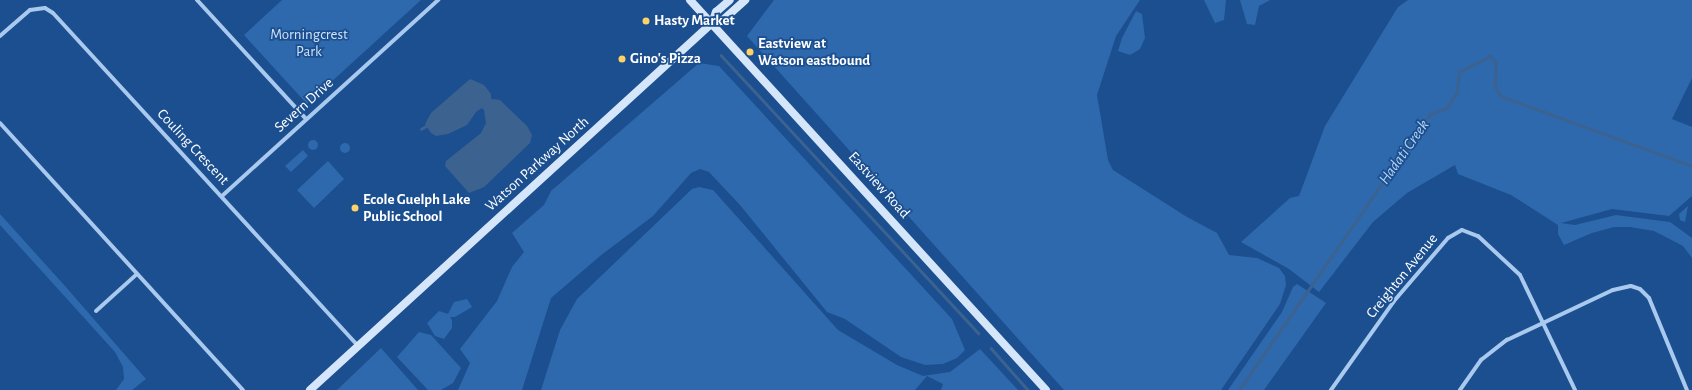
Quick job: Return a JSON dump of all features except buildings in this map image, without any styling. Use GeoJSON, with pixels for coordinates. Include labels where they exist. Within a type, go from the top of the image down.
{"type":"FeatureCollection","features":[{"type":"Feature","properties":{"kind":"main road","name":"Eastview Road"},"geometry":{"type":"LineString","coordinates":[[690,0],[1046,390]]}},
{"type":"Feature","properties":{"kind":"main road","name":"Watson Parkway North"},"geometry":{"type":"LineString","coordinates":[[712,23],[716,12],[730,0]]}},
{"type":"Feature","properties":{"kind":"main road","name":"Watson Parkway North"},"geometry":{"type":"LineString","coordinates":[[310,390],[712,23],[723,20],[745,0]]}},
{"type":"Feature","properties":{"kind":"street","name":"Severn Drive"},"geometry":{"type":"LineString","coordinates":[[222,196],[438,0]]}},
{"type":"Feature","properties":{"kind":"street"},"geometry":{"type":"LineString","coordinates":[[199,1],[306,119]]}},
{"type":"Feature","properties":{"kind":"street","name":"Couling Crescent"},"geometry":{"type":"LineString","coordinates":[[0,36],[30,10],[45,8],[53,13],[358,346]]}},
{"type":"Feature","properties":{"kind":"street"},"geometry":{"type":"LineString","coordinates":[[0,123],[243,390]]}},
{"type":"Feature","properties":{"kind":"street","name":"Creighton Avenue"},"geometry":{"type":"LineString","coordinates":[[1331,390],[1394,301],[1453,233],[1462,230],[1478,236],[1511,265],[1526,286],[1576,390]]}},
{"type":"Feature","properties":{"kind":"street"},"geometry":{"type":"LineString","coordinates":[[96,311],[138,274]]}},
{"type":"Feature","properties":{"kind":"street"},"geometry":{"type":"LineString","coordinates":[[1460,390],[1489,352],[1507,340],[1612,290],[1631,286],[1640,288],[1649,298],[1687,390]]}},
{"type":"Feature","properties":{"kind":"green space","name":"Morningcrest Park"},"geometry":{"type":"Polygon","coordinates":[[[282,0],[421,0],[307,104],[244,35],[282,0]]]}},
{"type":"Feature","properties":{"kind":"green space"},"geometry":{"type":"Polygon","coordinates":[[[774,0],[1140,0],[1116,36],[1097,95],[1108,160],[1113,170],[1187,217],[1217,233],[1229,255],[1257,258],[1279,268],[1285,276],[1286,285],[1280,304],[1221,390],[1064,390],[747,36],[774,0]]]}},
{"type":"Feature","properties":{"kind":"green space"},"geometry":{"type":"Polygon","coordinates":[[[1204,0],[1226,0],[1224,20],[1215,23],[1204,0]]]}},
{"type":"Feature","properties":{"kind":"green space"},"geometry":{"type":"Polygon","coordinates":[[[1240,0],[1270,0],[1259,6],[1255,25],[1247,24],[1240,0]]]}},
{"type":"Feature","properties":{"kind":"green space"},"geometry":{"type":"Polygon","coordinates":[[[1408,0],[1692,0],[1692,78],[1672,119],[1692,127],[1692,196],[1669,216],[1612,209],[1561,223],[1575,225],[1616,215],[1670,222],[1692,238],[1692,258],[1683,246],[1654,231],[1630,227],[1614,227],[1592,233],[1564,245],[1558,234],[1558,225],[1511,195],[1458,174],[1455,165],[1407,193],[1373,222],[1319,292],[1289,269],[1241,242],[1290,198],[1299,196],[1325,126],[1398,7],[1408,0]]]}},
{"type":"Feature","properties":{"kind":"green space"},"geometry":{"type":"Polygon","coordinates":[[[1136,11],[1142,14],[1145,38],[1140,49],[1130,55],[1118,51],[1122,38],[1136,11]]]}},
{"type":"Feature","properties":{"kind":"green space"},"geometry":{"type":"Polygon","coordinates":[[[699,63],[719,66],[952,319],[965,350],[957,358],[943,364],[925,365],[901,357],[845,319],[827,312],[740,205],[709,172],[700,169],[691,173],[653,216],[600,256],[551,298],[522,390],[458,390],[470,363],[460,349],[497,301],[512,267],[524,252],[512,233],[544,205],[551,191],[699,63]]]}},
{"type":"Feature","properties":{"kind":"green space"},"geometry":{"type":"Polygon","coordinates":[[[311,140],[315,140],[318,145],[315,150],[311,150],[308,147],[308,143],[311,140]]]}},
{"type":"Feature","properties":{"kind":"green space"},"geometry":{"type":"Polygon","coordinates":[[[343,143],[347,143],[350,148],[347,153],[343,153],[340,150],[340,146],[343,143]]]}},
{"type":"Feature","properties":{"kind":"green space"},"geometry":{"type":"Polygon","coordinates":[[[303,150],[308,156],[291,172],[285,166],[303,150]]]}},
{"type":"Feature","properties":{"kind":"green space"},"geometry":{"type":"Polygon","coordinates":[[[328,161],[344,179],[314,208],[297,190],[328,161]]]}},
{"type":"Feature","properties":{"kind":"green space"},"geometry":{"type":"Polygon","coordinates":[[[699,187],[713,190],[838,330],[897,365],[923,376],[950,372],[980,349],[1018,390],[941,390],[943,384],[927,376],[915,390],[541,390],[560,330],[577,299],[692,189],[699,187]]]}},
{"type":"Feature","properties":{"kind":"green space"},"geometry":{"type":"Polygon","coordinates":[[[1688,206],[1685,222],[1680,220],[1679,214],[1688,206]]]}},
{"type":"Feature","properties":{"kind":"green space"},"geometry":{"type":"Polygon","coordinates":[[[0,214],[146,379],[132,390],[116,390],[124,379],[123,367],[115,352],[0,225],[0,214]]]}},
{"type":"Feature","properties":{"kind":"green space"},"geometry":{"type":"Polygon","coordinates":[[[1297,284],[1326,303],[1264,390],[1228,390],[1282,312],[1293,287],[1297,284]]]}},
{"type":"Feature","properties":{"kind":"green space"},"geometry":{"type":"Polygon","coordinates":[[[467,299],[472,307],[455,317],[450,317],[452,320],[452,328],[444,339],[435,336],[427,323],[439,311],[448,314],[454,302],[467,299]]]}},
{"type":"Feature","properties":{"kind":"green space"},"geometry":{"type":"Polygon","coordinates":[[[419,332],[431,335],[461,368],[453,383],[441,390],[428,390],[397,357],[419,332]]]}},
{"type":"Feature","properties":{"kind":"green space"},"geometry":{"type":"Polygon","coordinates":[[[381,348],[418,390],[337,390],[381,348]]]}},
{"type":"Feature","properties":{"kind":"shaded area"},"geometry":{"type":"Polygon","coordinates":[[[470,79],[484,85],[491,94],[491,99],[500,100],[527,126],[532,135],[530,143],[484,187],[469,193],[445,166],[446,161],[481,133],[486,123],[484,110],[482,108],[476,112],[467,125],[448,134],[436,136],[431,133],[425,124],[431,113],[470,79]]]}},
{"type":"Feature","properties":{"kind":"waterway"},"geometry":{"type":"LineString","coordinates":[[721,55],[978,333]]}},
{"type":"Feature","properties":{"kind":"waterway","name":"Hadati Creek"},"geometry":{"type":"LineString","coordinates":[[1239,390],[1430,114],[1447,108],[1457,92],[1459,72],[1490,56],[1496,63],[1495,86],[1501,96],[1692,166]]}},
{"type":"Feature","properties":{"kind":"waterway"},"geometry":{"type":"LineString","coordinates":[[421,129],[426,126]]}},
{"type":"Feature","properties":{"kind":"waterway"},"geometry":{"type":"LineString","coordinates":[[991,348],[1028,390]]}},
{"type":"Feature","properties":{"kind":"place","name":"Hasty Market"},"geometry":{"type":"Point","coordinates":[646,21]}},
{"type":"Feature","properties":{"kind":"place","name":"Eastview at Watson eastbound"},"geometry":{"type":"Point","coordinates":[750,52]}},
{"type":"Feature","properties":{"kind":"place","name":"Gino's Pizza"},"geometry":{"type":"Point","coordinates":[622,59]}},
{"type":"Feature","properties":{"kind":"place","name":"Ecole Guelph Lake Public School"},"geometry":{"type":"Point","coordinates":[355,208]}}]}
